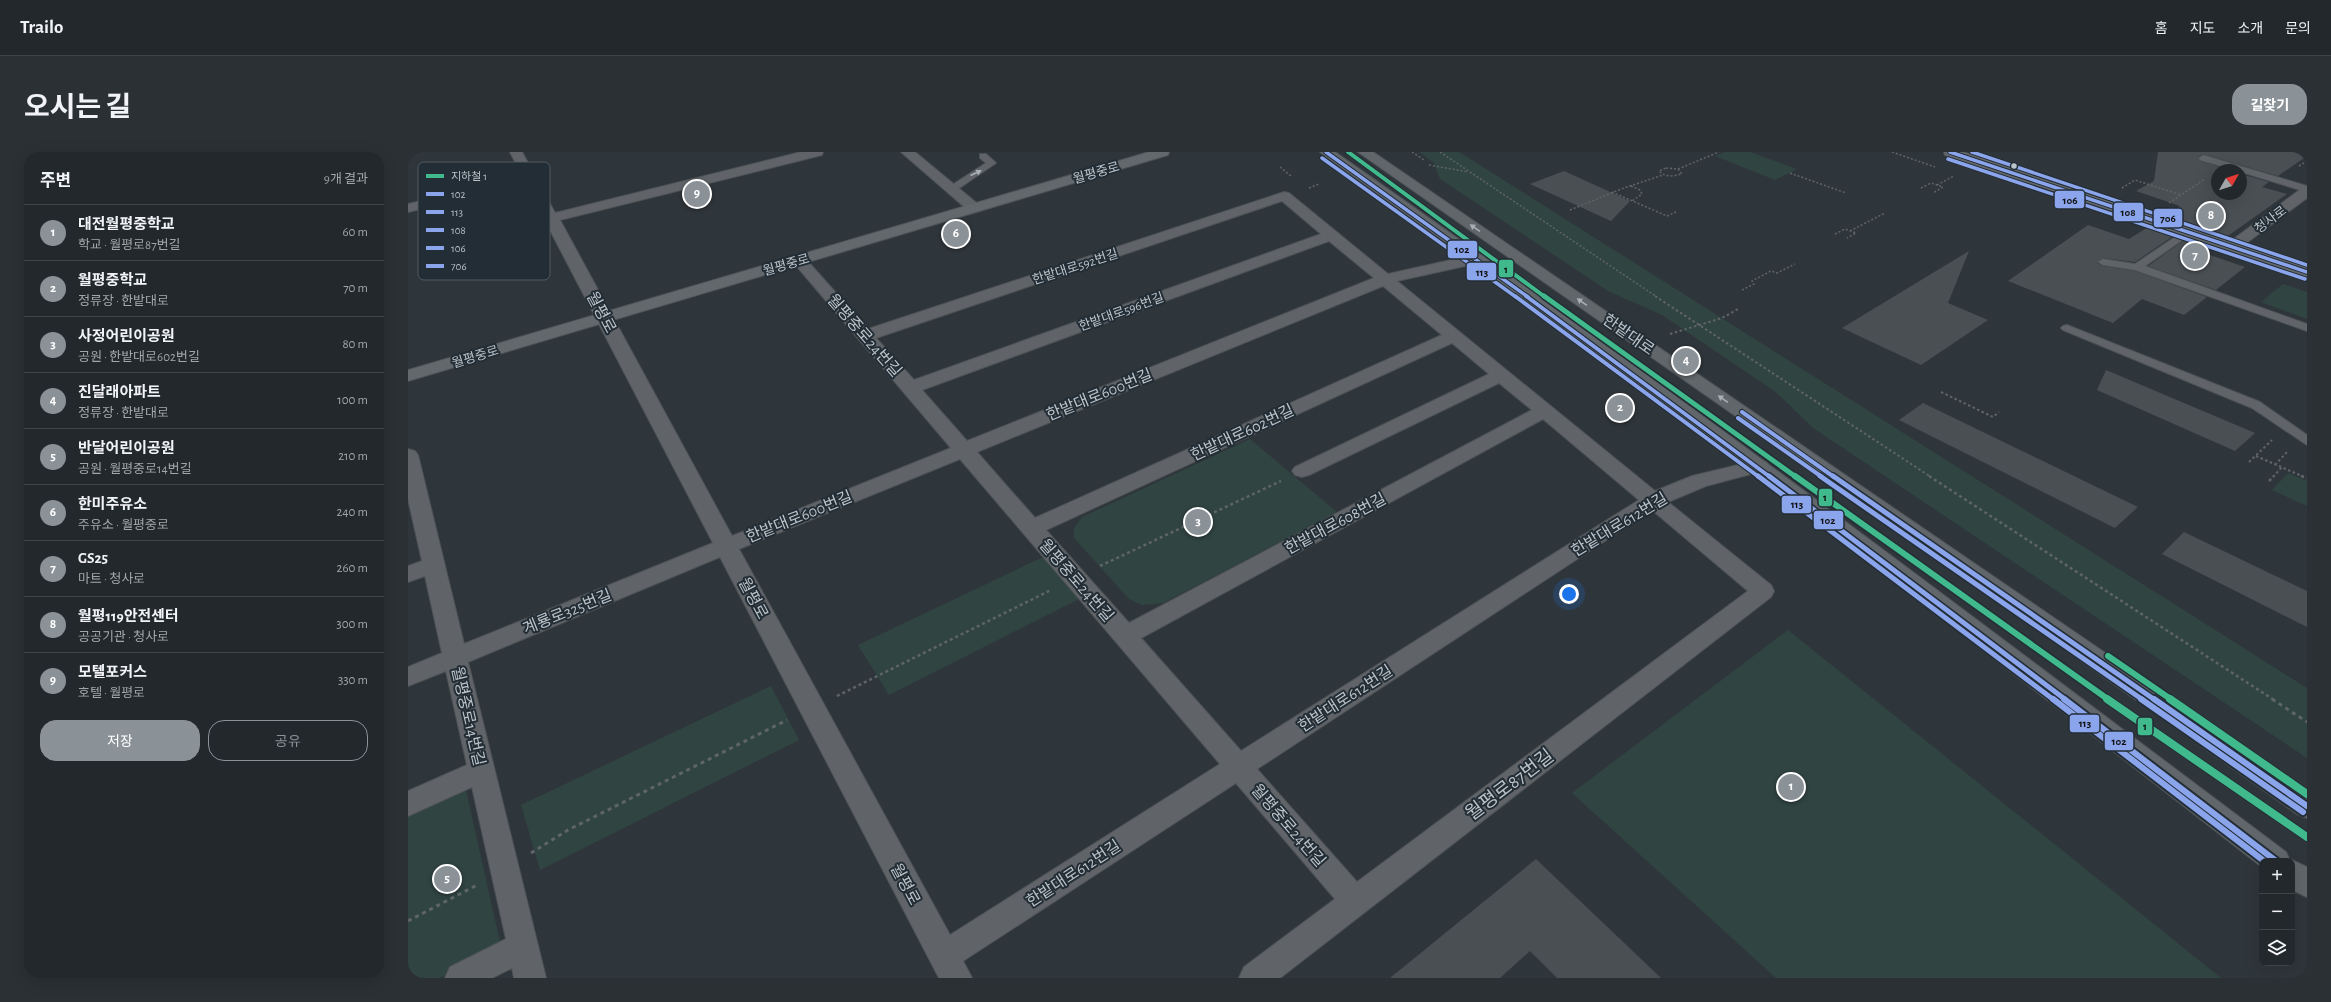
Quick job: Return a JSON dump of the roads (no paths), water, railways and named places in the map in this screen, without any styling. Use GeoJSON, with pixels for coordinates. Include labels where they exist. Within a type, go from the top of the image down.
{"type":"FeatureCollection","features":[{"type":"Feature","properties":{"kind":"main road","name":"한밭대로"},"geometry":{"type":"LineString","coordinates":[[1326,152],[1478,259],[1759,466],[2272,858]]}},
{"type":"Feature","properties":{"kind":"main road","name":"한밭대로"},"geometry":{"type":"LineString","coordinates":[[1364,152],[1768,430],[2307,806]]}},
{"type":"Feature","properties":{"kind":"main road"},"geometry":{"type":"LineString","coordinates":[[2295,875],[2307,884]]}},
{"type":"Feature","properties":{"kind":"street","name":"월평로"},"geometry":{"type":"LineString","coordinates":[[516,152],[522,162]]}},
{"type":"Feature","properties":{"kind":"street"},"geometry":{"type":"LineString","coordinates":[[551,218],[817,152]]}},
{"type":"Feature","properties":{"kind":"street"},"geometry":{"type":"LineString","coordinates":[[908,152],[974,208]]}},
{"type":"Feature","properties":{"kind":"street","name":"월평중로"},"geometry":{"type":"LineString","coordinates":[[408,376],[1163,152]]}},
{"type":"Feature","properties":{"kind":"street","name":"청사로"},"geometry":{"type":"LineString","coordinates":[[1950,152],[2307,272]]}},
{"type":"Feature","properties":{"kind":"street","name":"청사로"},"geometry":{"type":"LineString","coordinates":[[2232,247],[2307,190]]}},
{"type":"Feature","properties":{"kind":"street","name":"한밭대로592번길"},"geometry":{"type":"LineString","coordinates":[[866,336],[1284,196],[1331,235]]}},
{"type":"Feature","properties":{"kind":"street"},"geometry":{"type":"LineString","coordinates":[[408,208],[418,206]]}},
{"type":"Feature","properties":{"kind":"street","name":"월평로"},"geometry":{"type":"LineString","coordinates":[[551,218],[956,978]]}},
{"type":"Feature","properties":{"kind":"street"},"geometry":{"type":"LineString","coordinates":[[1331,235],[1653,500]]}},
{"type":"Feature","properties":{"kind":"street","name":"한밭대로596번길"},"geometry":{"type":"LineString","coordinates":[[910,388],[1331,235]]}},
{"type":"Feature","properties":{"kind":"street","name":"한밭대로600번길"},"geometry":{"type":"LineString","coordinates":[[726,546],[963,449],[1385,280],[1478,259]]}},
{"type":"Feature","properties":{"kind":"street","name":"월평중로24번길"},"geometry":{"type":"LineString","coordinates":[[799,260],[1355,901]]}},
{"type":"Feature","properties":{"kind":"street","name":"한밭대로602번길"},"geometry":{"type":"LineString","coordinates":[[1032,528],[1453,336]]}},
{"type":"Feature","properties":{"kind":"street"},"geometry":{"type":"LineString","coordinates":[[1302,471],[1501,375]]}},
{"type":"Feature","properties":{"kind":"street","name":"한밭대로608번길"},"geometry":{"type":"LineString","coordinates":[[1125,636],[1544,411]]}},
{"type":"Feature","properties":{"kind":"street","name":"월평중로14번길"},"geometry":{"type":"LineString","coordinates":[[408,455],[411,484],[434,565],[530,978]]}},
{"type":"Feature","properties":{"kind":"street","name":"한밭대로612번길"},"geometry":{"type":"LineString","coordinates":[[944,956],[1653,500],[1699,481],[1759,466]]}},
{"type":"Feature","properties":{"kind":"street","name":"월평로87번길"},"geometry":{"type":"LineString","coordinates":[[1255,978],[1763,591],[1653,500]]}},
{"type":"Feature","properties":{"kind":"street","name":"계룡로325번길"},"geometry":{"type":"LineString","coordinates":[[408,677],[726,546]]}},
{"type":"Feature","properties":{"kind":"street"},"geometry":{"type":"LineString","coordinates":[[408,574],[434,565]]}},
{"type":"Feature","properties":{"kind":"street"},"geometry":{"type":"LineString","coordinates":[[408,804],[482,770]]}},
{"type":"Feature","properties":{"kind":"street"},"geometry":{"type":"LineString","coordinates":[[461,978],[523,946]]}},
{"type":"Feature","properties":{"kind":"lane"},"geometry":{"type":"LineString","coordinates":[[952,189],[969,176],[992,163],[983,156]]}},
{"type":"Feature","properties":{"kind":"lane"},"geometry":{"type":"LineString","coordinates":[[2203,158],[2307,190]]}},
{"type":"Feature","properties":{"kind":"lane"},"geometry":{"type":"LineString","coordinates":[[2137,267],[2186,232]]}},
{"type":"Feature","properties":{"kind":"lane"},"geometry":{"type":"LineString","coordinates":[[2103,262],[2137,267],[2307,328]]}},
{"type":"Feature","properties":{"kind":"lane"},"geometry":{"type":"LineString","coordinates":[[2067,328],[2256,405],[2307,441]]}},
{"type":"Feature","properties":{"kind":"metro line","name":"1"},"geometry":{"type":"LineString","coordinates":[[1348,152],[1438,220],[2181,752],[2307,837]]}},
{"type":"Feature","properties":{"kind":"metro line","name":"1"},"geometry":{"type":"LineString","coordinates":[[2108,656],[2307,794]]}},
{"type":"Feature","properties":{"kind":"place","name":"모텔포커스"},"geometry":{"type":"Point","coordinates":[697,194]}},
{"type":"Feature","properties":{"kind":"place","name":"월평119안전센터"},"geometry":{"type":"Point","coordinates":[2211,216]}},
{"type":"Feature","properties":{"kind":"place","name":"한미주유소"},"geometry":{"type":"Point","coordinates":[956,234]}},
{"type":"Feature","properties":{"kind":"place","name":"GS25"},"geometry":{"type":"Point","coordinates":[2195,256]}},
{"type":"Feature","properties":{"kind":"place","name":"진달래아파트"},"geometry":{"type":"Point","coordinates":[1686,361]}},
{"type":"Feature","properties":{"kind":"place","name":"월평중학교"},"geometry":{"type":"Point","coordinates":[1620,408]}},
{"type":"Feature","properties":{"kind":"place","name":"사정어린이공원"},"geometry":{"type":"Point","coordinates":[1198,522]}},
{"type":"Feature","properties":{"kind":"place","name":"대전월평중학교"},"geometry":{"type":"Point","coordinates":[1791,787]}},
{"type":"Feature","properties":{"kind":"place","name":"반달어린이공원"},"geometry":{"type":"Point","coordinates":[447,879]}}]}
